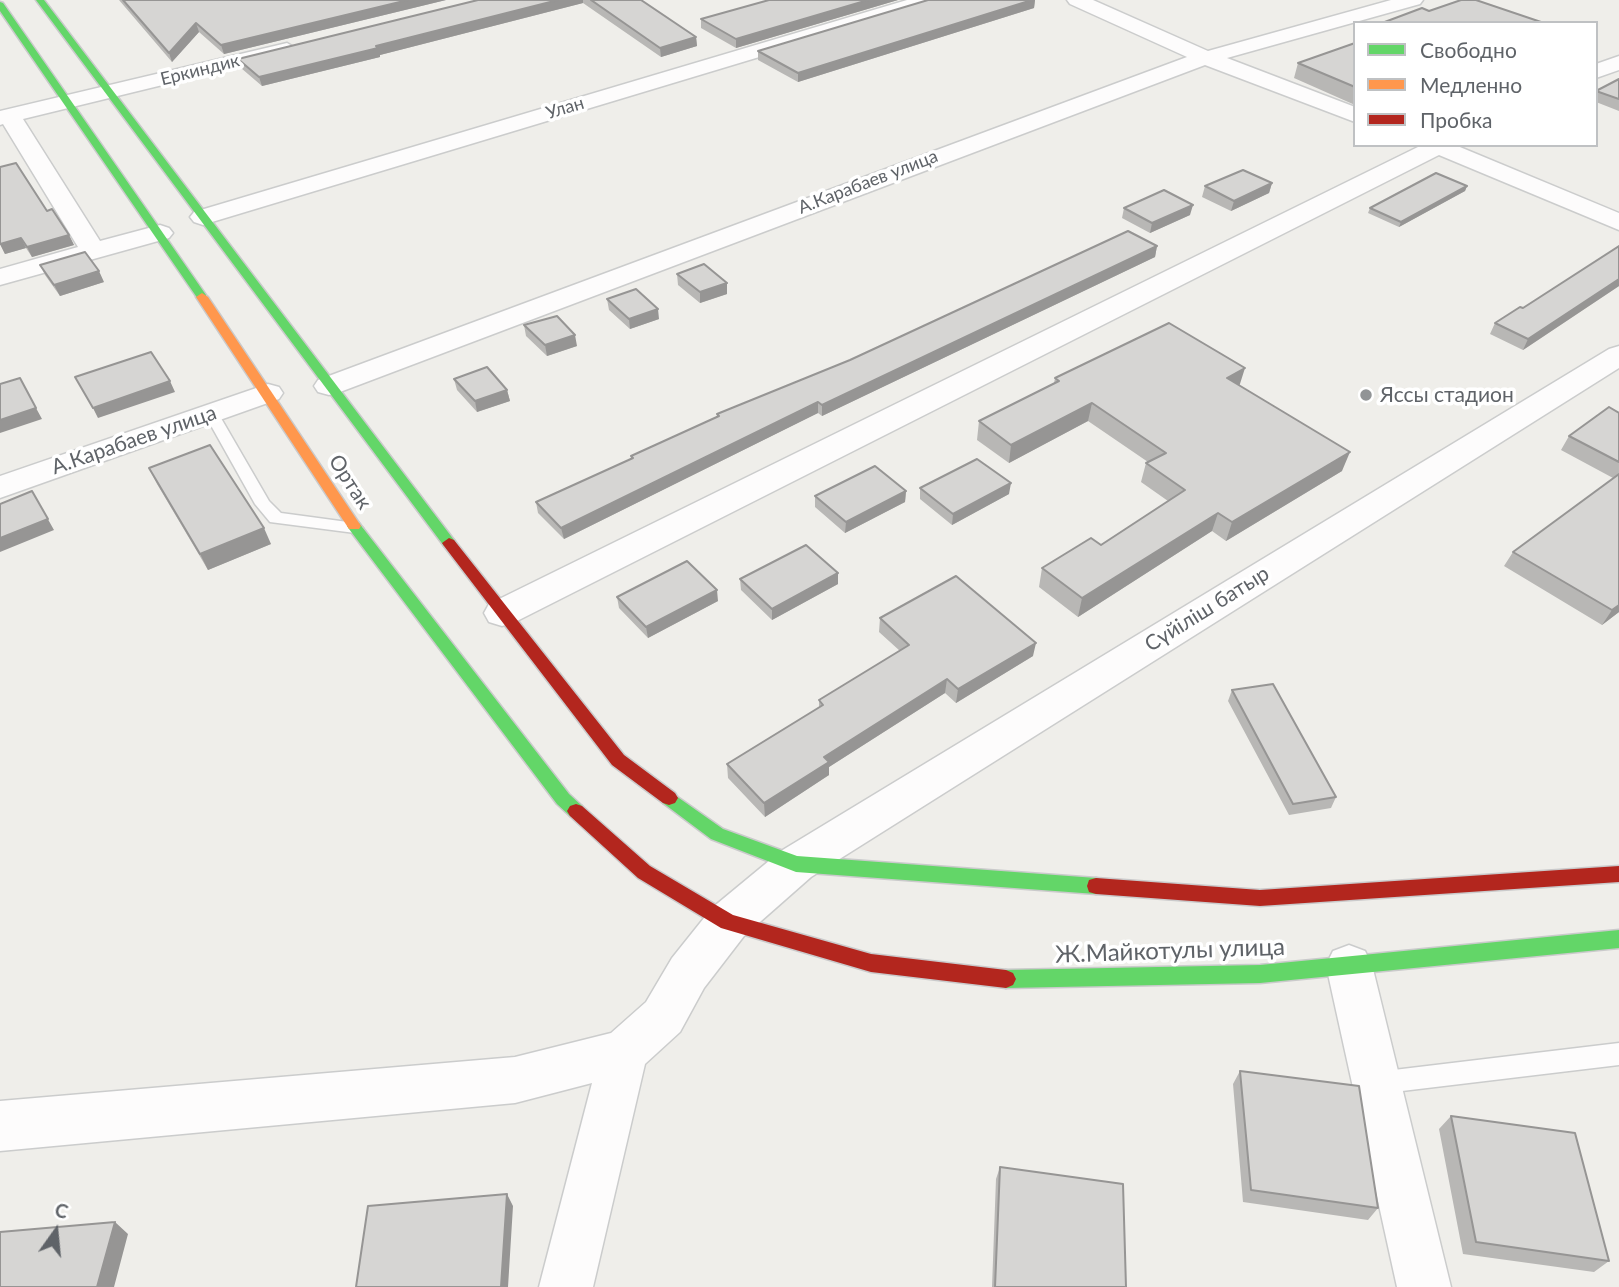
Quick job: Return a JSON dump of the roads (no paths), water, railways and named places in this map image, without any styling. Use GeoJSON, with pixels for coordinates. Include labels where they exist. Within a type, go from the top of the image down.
{"type":"FeatureCollection","features":[{"type":"Feature","properties":{"kind":"street","name":"Улан"},"geometry":{"type":"LineString","coordinates":[[203,217],[928,0]]}},
{"type":"Feature","properties":{"kind":"street"},"geometry":{"type":"LineString","coordinates":[[1077,0],[1205,57],[1353,114]]}},
{"type":"Feature","properties":{"kind":"street","name":"А.Карабаев улица"},"geometry":{"type":"LineString","coordinates":[[329,386],[1097,95],[1205,57],[1413,0]]}},
{"type":"Feature","properties":{"kind":"street","name":"Ортак"},"geometry":{"type":"LineString","coordinates":[[43,1],[107,93],[502,613],[618,760],[717,835],[796,864]]}},
{"type":"Feature","properties":{"kind":"street","name":"Ортак"},"geometry":{"type":"LineString","coordinates":[[1,8],[70,102],[160,233],[355,528],[564,799],[644,872],[728,922]]}},
{"type":"Feature","properties":{"kind":"street","name":"Еркиндик"},"geometry":{"type":"LineString","coordinates":[[5,117],[308,43]]}},
{"type":"Feature","properties":{"kind":"street"},"geometry":{"type":"LineString","coordinates":[[1598,71],[1619,62]]}},
{"type":"Feature","properties":{"kind":"street"},"geometry":{"type":"LineString","coordinates":[[5,117],[93,251]]}},
{"type":"Feature","properties":{"kind":"street"},"geometry":{"type":"LineString","coordinates":[[502,613],[1436,147]]}},
{"type":"Feature","properties":{"kind":"street"},"geometry":{"type":"LineString","coordinates":[[1440,147],[1619,222]]}},
{"type":"Feature","properties":{"kind":"street"},"geometry":{"type":"LineString","coordinates":[[0,277],[160,233]]}},
{"type":"Feature","properties":{"kind":"street","name":"Сүйіліш батыр"},"geometry":{"type":"LineString","coordinates":[[624,1052],[663,1017],[688,973],[728,922],[796,864],[1619,355]]}},
{"type":"Feature","properties":{"kind":"street","name":"А.Карабаев улица"},"geometry":{"type":"LineString","coordinates":[[0,486],[268,393]]}},
{"type":"Feature","properties":{"kind":"street"},"geometry":{"type":"LineString","coordinates":[[796,864],[1260,898],[1619,874]]}},
{"type":"Feature","properties":{"kind":"street","name":"Ж.Майкотулы улица"},"geometry":{"type":"LineString","coordinates":[[728,922],[871,963],[1003,979],[1260,974],[1617,941]]}},
{"type":"Feature","properties":{"kind":"street"},"geometry":{"type":"LineString","coordinates":[[1349,965],[1424,1287]]}},
{"type":"Feature","properties":{"kind":"street"},"geometry":{"type":"LineString","coordinates":[[0,1126],[515,1080],[624,1052],[566,1287]]}},
{"type":"Feature","properties":{"kind":"lane"},"geometry":{"type":"LineString","coordinates":[[211,413],[263,504],[276,517],[355,528]]}},
{"type":"Feature","properties":{"kind":"lane"},"geometry":{"type":"LineString","coordinates":[[1377,1083],[1619,1054]]}},
{"type":"Feature","properties":{"kind":"place","name":"Яссы стадион"},"geometry":{"type":"Point","coordinates":[1366,395]}}]}
